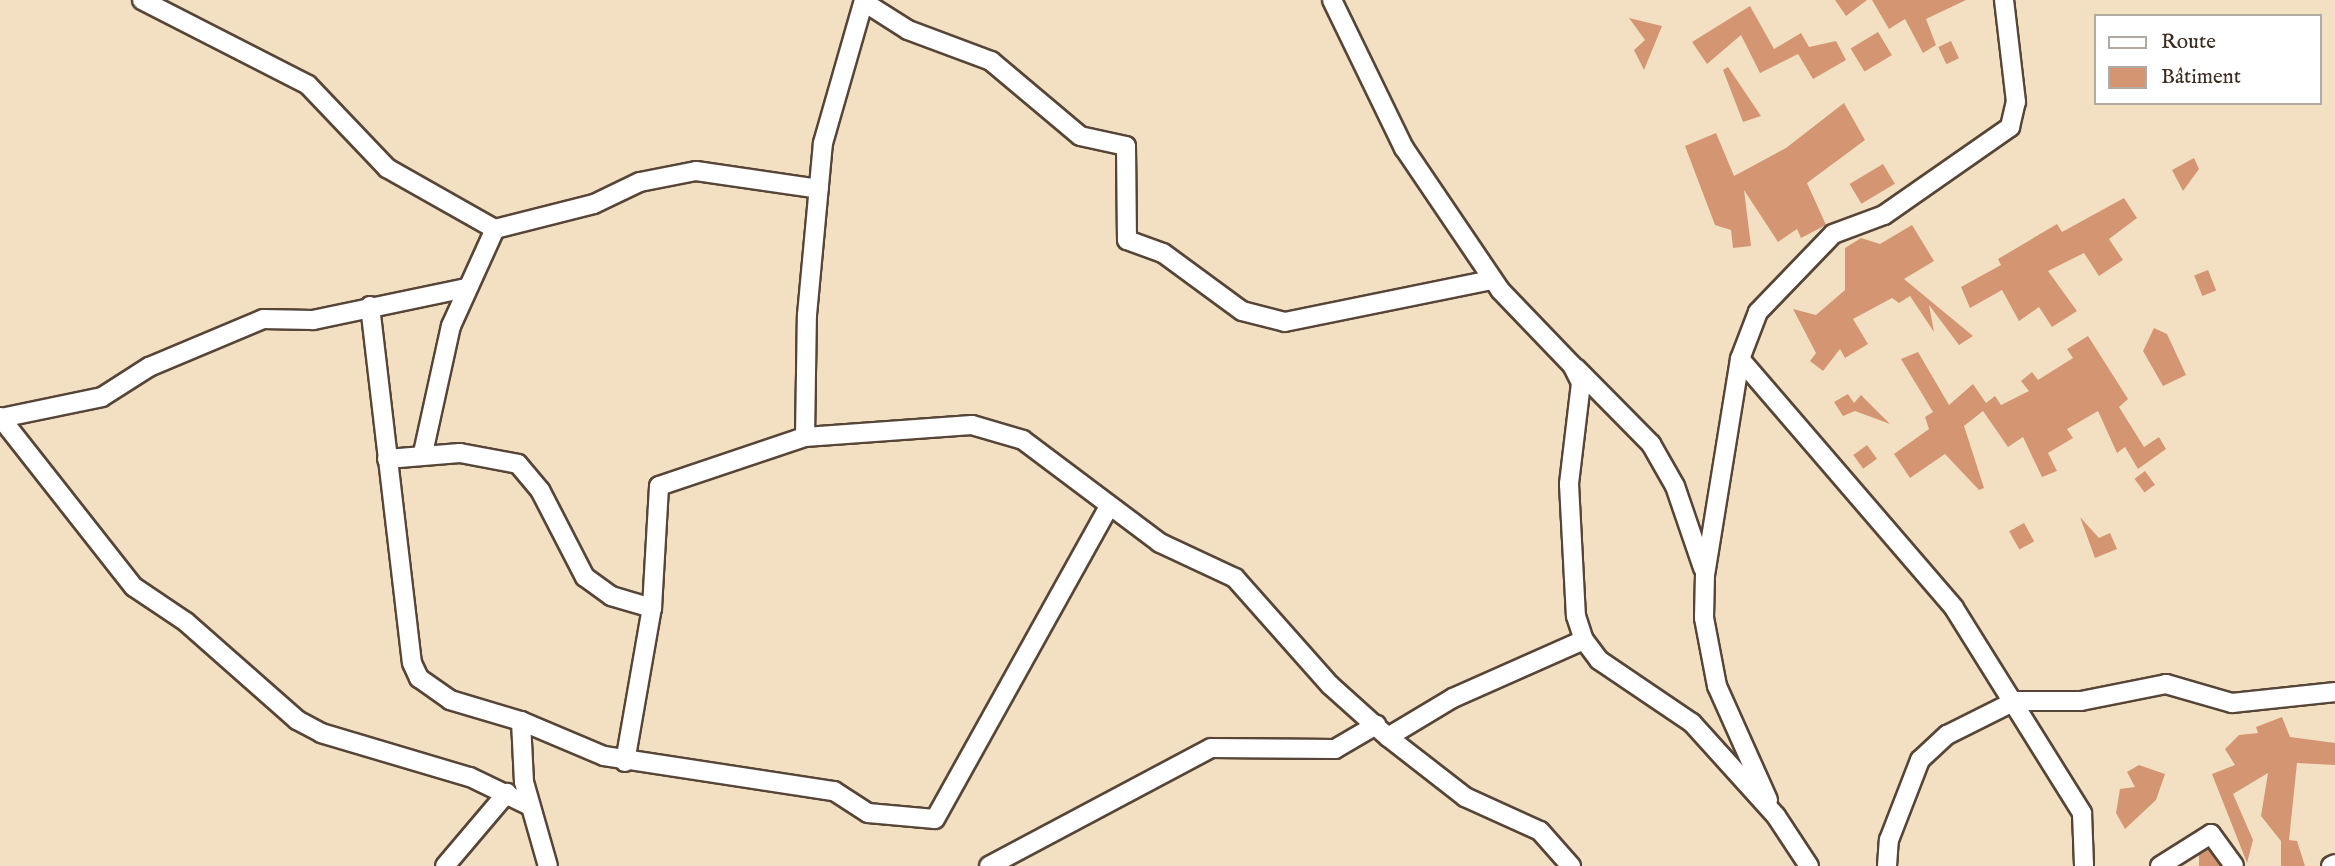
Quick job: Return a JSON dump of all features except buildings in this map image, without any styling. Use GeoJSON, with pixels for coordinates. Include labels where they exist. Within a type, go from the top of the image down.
{"type":"FeatureCollection","features":[{"type":"Feature","properties":{"kind":"street"},"geometry":{"type":"LineString","coordinates":[[142,0],[308,85],[387,168],[495,229],[594,204],[640,182],[696,171],[819,189]]}},
{"type":"Feature","properties":{"kind":"street"},"geometry":{"type":"LineString","coordinates":[[1332,0],[1374,97],[1492,279],[1651,444],[1675,486],[1705,575]]}},
{"type":"Feature","properties":{"kind":"street"},"geometry":{"type":"LineString","coordinates":[[1776,816],[1707,654],[1705,575],[1740,359],[1758,312],[1833,234],[1884,215],[2010,127],[2016,102],[2004,0]]}},
{"type":"Feature","properties":{"kind":"street"},"geometry":{"type":"LineString","coordinates":[[805,437],[806,325],[823,143],[864,1],[908,30],[991,61],[1080,136],[1126,146],[1127,240],[1163,253],[1242,311],[1285,323],[1492,279]]}},
{"type":"Feature","properties":{"kind":"street"},"geometry":{"type":"LineString","coordinates":[[423,453],[445,346],[466,288],[495,229]]}},
{"type":"Feature","properties":{"kind":"street"},"geometry":{"type":"LineString","coordinates":[[466,288],[313,320],[263,319],[149,367],[102,397],[0,418],[134,587],[186,622],[297,720],[507,793],[530,806]]}},
{"type":"Feature","properties":{"kind":"street"},"geometry":{"type":"LineString","coordinates":[[370,306],[412,663],[419,678],[450,700],[521,720],[625,762],[821,789],[868,813],[935,819],[1108,508]]}},
{"type":"Feature","properties":{"kind":"street"},"geometry":{"type":"LineString","coordinates":[[1740,359],[1919,564],[2015,701],[2082,813],[2084,866]]}},
{"type":"Feature","properties":{"kind":"street"},"geometry":{"type":"LineString","coordinates":[[1572,365],[1582,406],[1569,484],[1576,616],[1584,640],[1599,660],[1692,723],[1776,816],[1809,866]]}},
{"type":"Feature","properties":{"kind":"street"},"geometry":{"type":"LineString","coordinates":[[625,762],[652,608],[659,486],[805,437],[943,423],[1000,429],[1042,453],[1108,508],[1160,543],[1235,578],[1330,685],[1382,731],[1465,797],[1540,831],[1571,866]]}},
{"type":"Feature","properties":{"kind":"street"},"geometry":{"type":"LineString","coordinates":[[387,459],[423,453],[491,456],[518,464],[540,490],[585,577],[611,596],[652,608]]}},
{"type":"Feature","properties":{"kind":"street"},"geometry":{"type":"LineString","coordinates":[[989,866],[1211,748],[1335,749],[1382,731],[1584,640]]}},
{"type":"Feature","properties":{"kind":"street"},"geometry":{"type":"LineString","coordinates":[[1887,866],[1889,840],[1920,760],[1947,735],[2015,701],[2081,701],[2166,684],[2232,703],[2335,692]]}},
{"type":"Feature","properties":{"kind":"street"},"geometry":{"type":"LineString","coordinates":[[521,720],[530,806],[548,866]]}},
{"type":"Feature","properties":{"kind":"street"},"geometry":{"type":"LineString","coordinates":[[445,866],[507,793]]}},
{"type":"Feature","properties":{"kind":"street"},"geometry":{"type":"LineString","coordinates":[[2160,866],[2210,834],[2234,866]]}}]}
